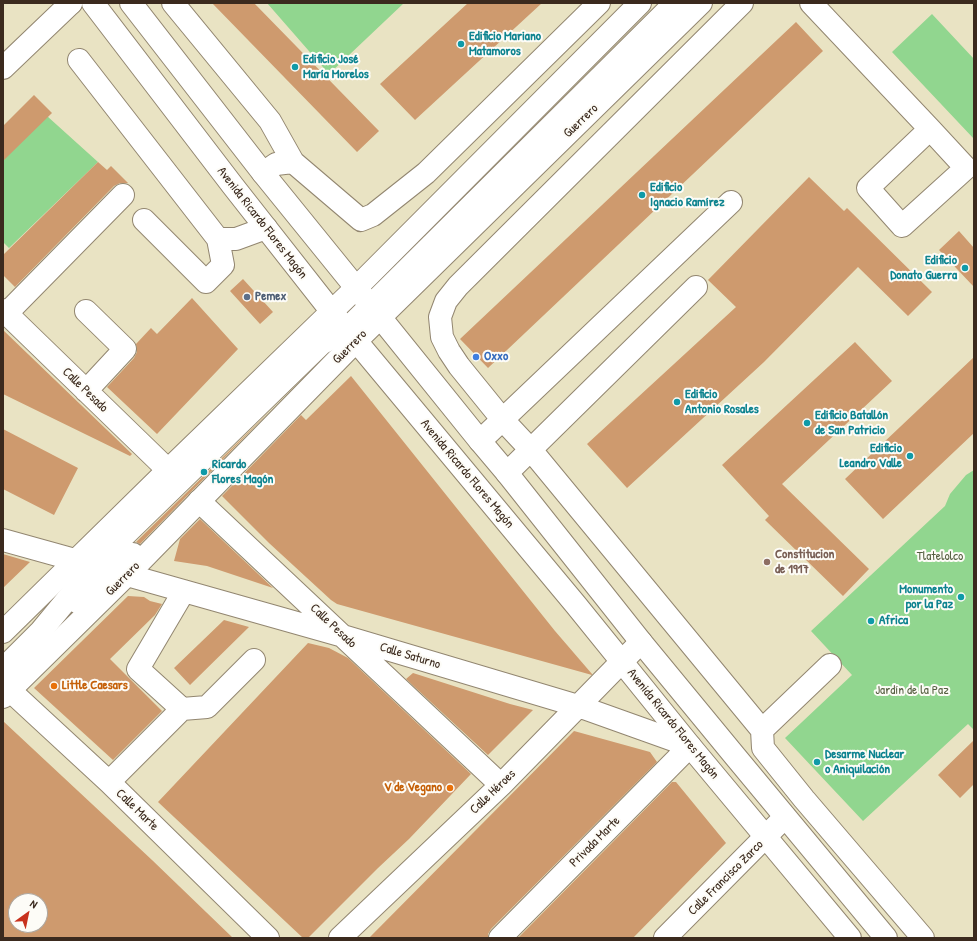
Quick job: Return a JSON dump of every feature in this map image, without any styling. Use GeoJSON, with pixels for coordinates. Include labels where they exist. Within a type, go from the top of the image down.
{"type":"FeatureCollection","features":[{"type":"Feature","properties":{"kind":"main road"},"geometry":{"type":"LineString","coordinates":[[3,68],[71,3]]}},
{"type":"Feature","properties":{"kind":"main road","name":"Avenida Ricardo Flores Magón"},"geometry":{"type":"LineString","coordinates":[[93,3],[332,312],[394,385],[623,662],[690,746],[850,938]]}},
{"type":"Feature","properties":{"kind":"main road","name":"Avenida Ricardo Flores Magón"},"geometry":{"type":"LineString","coordinates":[[131,3],[263,173],[422,370],[507,472],[641,642],[886,938]]}},
{"type":"Feature","properties":{"kind":"main road"},"geometry":{"type":"LineString","coordinates":[[173,3],[270,121],[293,162],[361,220],[374,215],[426,173],[599,3]]}},
{"type":"Feature","properties":{"kind":"main road"},"geometry":{"type":"LineString","coordinates":[[3,632],[75,560],[332,312],[640,3]]}},
{"type":"Feature","properties":{"kind":"main road"},"geometry":{"type":"LineString","coordinates":[[375,311],[675,3]]}},
{"type":"Feature","properties":{"kind":"main road","name":"Guerrero"},"geometry":{"type":"LineString","coordinates":[[5,690],[127,575],[199,501],[351,335],[375,311],[701,3]]}},
{"type":"Feature","properties":{"kind":"main road"},"geometry":{"type":"LineString","coordinates":[[742,3],[476,268],[446,301],[440,317],[442,337],[459,366],[502,419],[531,450],[762,730],[763,748],[804,799],[923,938]]}},
{"type":"Feature","properties":{"kind":"main road"},"geometry":{"type":"LineString","coordinates":[[811,3],[930,130]]}},
{"type":"Feature","properties":{"kind":"main road"},"geometry":{"type":"LineString","coordinates":[[79,60],[218,239],[223,265],[206,282],[144,220]]}},
{"type":"Feature","properties":{"kind":"main road"},"geometry":{"type":"LineString","coordinates":[[263,173],[276,164],[293,162]]}},
{"type":"Feature","properties":{"kind":"main road"},"geometry":{"type":"LineString","coordinates":[[5,312],[123,195]]}},
{"type":"Feature","properties":{"kind":"main road"},"geometry":{"type":"LineString","coordinates":[[480,441],[731,202]]}},
{"type":"Feature","properties":{"kind":"main road"},"geometry":{"type":"LineString","coordinates":[[218,239],[236,239],[266,228]]}},
{"type":"Feature","properties":{"kind":"main road"},"geometry":{"type":"LineString","coordinates":[[507,472],[696,287]]}},
{"type":"Feature","properties":{"kind":"main road"},"geometry":{"type":"LineString","coordinates":[[86,311],[125,349],[86,391]]}},
{"type":"Feature","properties":{"kind":"main road","name":"Calle Pesado"},"geometry":{"type":"LineString","coordinates":[[5,312],[168,470]]}},
{"type":"Feature","properties":{"kind":"main road"},"geometry":{"type":"LineString","coordinates":[[3,669],[41,631],[103,556],[321,344],[351,335]]}},
{"type":"Feature","properties":{"kind":"main road"},"geometry":{"type":"LineString","coordinates":[[394,385],[395,376],[403,365],[410,364],[422,370]]}},
{"type":"Feature","properties":{"kind":"main road","name":"Calle Pesado"},"geometry":{"type":"LineString","coordinates":[[199,501],[501,785]]}},
{"type":"Feature","properties":{"kind":"main road"},"geometry":{"type":"LineString","coordinates":[[3,540],[75,560]]}},
{"type":"Feature","properties":{"kind":"main road","name":"Calle Saturno"},"geometry":{"type":"LineString","coordinates":[[127,575],[344,636],[578,706],[690,746]]}},
{"type":"Feature","properties":{"kind":"main road"},"geometry":{"type":"LineString","coordinates":[[182,709],[138,669],[184,591]]}},
{"type":"Feature","properties":{"kind":"main road","name":"Calle Héroes"},"geometry":{"type":"LineString","coordinates":[[340,938],[501,785],[641,642]]}},
{"type":"Feature","properties":{"kind":"main road"},"geometry":{"type":"LineString","coordinates":[[109,782],[182,709],[207,707],[254,660]]}},
{"type":"Feature","properties":{"kind":"main road"},"geometry":{"type":"LineString","coordinates":[[762,730],[830,665]]}},
{"type":"Feature","properties":{"kind":"main road","name":"Calle Marte"},"geometry":{"type":"LineString","coordinates":[[5,690],[109,782],[268,938]]}},
{"type":"Feature","properties":{"kind":"main road","name":"Privada Marte"},"geometry":{"type":"LineString","coordinates":[[500,938],[690,746]]}},
{"type":"Feature","properties":{"kind":"main road","name":"Calle Francisco Zarco"},"geometry":{"type":"LineString","coordinates":[[665,938],[785,817]]}},
{"type":"Feature","properties":{"kind":"green space"},"geometry":{"type":"Polygon","coordinates":[[[267,3],[404,3],[329,74],[267,3]]]}},
{"type":"Feature","properties":{"kind":"green space"},"geometry":{"type":"Polygon","coordinates":[[[932,14],[974,59],[974,139],[892,52],[932,14]]]}},
{"type":"Feature","properties":{"kind":"green space"},"geometry":{"type":"Polygon","coordinates":[[[47,116],[98,162],[9,248],[3,242],[3,160],[47,116]]]}},
{"type":"Feature","properties":{"kind":"green space","name":"Jardín de la Paz"},"geometry":{"type":"Polygon","coordinates":[[[974,470],[974,730],[968,724],[863,821],[785,738],[852,675],[811,631],[945,506],[950,494],[966,475],[974,470]]]}},
{"type":"Feature","properties":{"kind":"building","name":"Edificio José María Morelos"},"geometry":{"type":"Polygon","coordinates":[[[212,3],[254,3],[379,131],[357,152],[212,3]]]}},
{"type":"Feature","properties":{"kind":"building","name":"Edificio Mariano Matamoros"},"geometry":{"type":"Polygon","coordinates":[[[468,3],[542,3],[415,120],[380,84],[468,3]]]}},
{"type":"Feature","properties":{"kind":"building","name":"Edificio Ignacio Ramírez"},"geometry":{"type":"Polygon","coordinates":[[[796,22],[823,51],[488,368],[460,339],[796,22]]]}},
{"type":"Feature","properties":{"kind":"building"},"geometry":{"type":"Polygon","coordinates":[[[34,95],[52,113],[3,161],[3,126],[34,95]]]}},
{"type":"Feature","properties":{"kind":"building"},"geometry":{"type":"Polygon","coordinates":[[[98,162],[107,170],[111,166],[128,183],[120,183],[114,186],[15,287],[3,275],[3,255],[98,162]]]}},
{"type":"Feature","properties":{"kind":"building"},"geometry":{"type":"Polygon","coordinates":[[[809,177],[844,211],[847,208],[932,292],[908,316],[858,267],[764,362],[627,488],[587,444],[736,307],[708,280],[809,177]]]}},
{"type":"Feature","properties":{"kind":"building","name":"Edificio Donato Guerra"},"geometry":{"type":"Polygon","coordinates":[[[959,231],[974,248],[974,287],[939,250],[959,231]]]}},
{"type":"Feature","properties":{"kind":"building","name":"Pemex"},"geometry":{"type":"Polygon","coordinates":[[[243,279],[273,312],[260,324],[230,291],[243,279]]]}},
{"type":"Feature","properties":{"kind":"building"},"geometry":{"type":"Polygon","coordinates":[[[192,298],[238,349],[157,434],[107,387],[134,358],[137,352],[136,344],[151,328],[157,334],[192,298]]]}},
{"type":"Feature","properties":{"kind":"building"},"geometry":{"type":"Polygon","coordinates":[[[3,330],[132,454],[130,456],[3,394],[3,330]]]}},
{"type":"Feature","properties":{"kind":"building","name":"Edificio Batallón de San Patricio"},"geometry":{"type":"Polygon","coordinates":[[[855,342],[892,381],[782,484],[869,569],[843,596],[765,520],[769,516],[722,465],[855,342]]]}},
{"type":"Feature","properties":{"kind":"building","name":"Edificio Leandro Valle"},"geometry":{"type":"Polygon","coordinates":[[[974,357],[974,433],[883,519],[845,479],[974,357]]]}},
{"type":"Feature","properties":{"kind":"building"},"geometry":{"type":"Polygon","coordinates":[[[351,376],[592,675],[337,604],[269,543],[222,496],[301,415],[306,420],[351,376]]]}},
{"type":"Feature","properties":{"kind":"building"},"geometry":{"type":"Polygon","coordinates":[[[269,412],[140,544],[136,542],[269,412]]]}},
{"type":"Feature","properties":{"kind":"building"},"geometry":{"type":"Polygon","coordinates":[[[3,429],[78,468],[54,515],[3,489],[3,429]]]}},
{"type":"Feature","properties":{"kind":"building"},"geometry":{"type":"Polygon","coordinates":[[[200,519],[273,588],[207,566],[174,561],[180,539],[200,519]]]}},
{"type":"Feature","properties":{"kind":"building"},"geometry":{"type":"Polygon","coordinates":[[[3,554],[30,562],[3,588],[3,554]]]}},
{"type":"Feature","properties":{"kind":"building"},"geometry":{"type":"Polygon","coordinates":[[[128,596],[144,597],[150,601],[162,604],[155,615],[110,659],[162,711],[113,760],[34,688],[128,596]]]}},
{"type":"Feature","properties":{"kind":"building"},"geometry":{"type":"Polygon","coordinates":[[[224,620],[249,627],[190,685],[174,668],[224,620]]]}},
{"type":"Feature","properties":{"kind":"building"},"geometry":{"type":"Polygon","coordinates":[[[308,643],[329,648],[348,658],[471,774],[409,839],[308,938],[303,938],[158,802],[308,643]]]}},
{"type":"Feature","properties":{"kind":"building"},"geometry":{"type":"Polygon","coordinates":[[[413,673],[533,710],[488,755],[406,679],[413,673]]]}},
{"type":"Feature","properties":{"kind":"building"},"geometry":{"type":"Polygon","coordinates":[[[3,721],[152,860],[233,938],[3,938],[3,721]]]}},
{"type":"Feature","properties":{"kind":"building"},"geometry":{"type":"Polygon","coordinates":[[[574,731],[650,752],[657,762],[491,929],[488,934],[488,938],[369,938],[574,731]]]}},
{"type":"Feature","properties":{"kind":"building"},"geometry":{"type":"Polygon","coordinates":[[[974,740],[974,784],[960,798],[938,775],[974,740]]]}},
{"type":"Feature","properties":{"kind":"building"},"geometry":{"type":"Polygon","coordinates":[[[672,782],[676,782],[726,843],[633,938],[518,938],[672,782]]]}},
{"type":"Feature","properties":{"kind":"place","name":"Edificio Mariano Matamoros"},"geometry":{"type":"Point","coordinates":[461,44]}},
{"type":"Feature","properties":{"kind":"place","name":"Edificio José María Morelos"},"geometry":{"type":"Point","coordinates":[295,67]}},
{"type":"Feature","properties":{"kind":"place","name":"Edificio Ignacio Ramírez"},"geometry":{"type":"Point","coordinates":[642,195]}},
{"type":"Feature","properties":{"kind":"place","name":"Edificio Donato Guerra"},"geometry":{"type":"Point","coordinates":[965,268]}},
{"type":"Feature","properties":{"kind":"place","name":"Pemex"},"geometry":{"type":"Point","coordinates":[247,297]}},
{"type":"Feature","properties":{"kind":"place","name":"Oxxo"},"geometry":{"type":"Point","coordinates":[476,357]}},
{"type":"Feature","properties":{"kind":"place","name":"Edificio Antonio Rosales"},"geometry":{"type":"Point","coordinates":[677,402]}},
{"type":"Feature","properties":{"kind":"place","name":"Edificio Batallón de San Patricio"},"geometry":{"type":"Point","coordinates":[807,423]}},
{"type":"Feature","properties":{"kind":"place","name":"Edificio Leandro Valle"},"geometry":{"type":"Point","coordinates":[910,456]}},
{"type":"Feature","properties":{"kind":"place","name":"Ricardo Flores Magón"},"geometry":{"type":"Point","coordinates":[204,472]}},
{"type":"Feature","properties":{"kind":"place","name":"Constitucion de 1917"},"geometry":{"type":"Point","coordinates":[767,562]}},
{"type":"Feature","properties":{"kind":"place","name":"Monumento por la Paz"},"geometry":{"type":"Point","coordinates":[961,597]}},
{"type":"Feature","properties":{"kind":"place","name":"Africa"},"geometry":{"type":"Point","coordinates":[871,621]}},
{"type":"Feature","properties":{"kind":"place","name":"Little Caesars"},"geometry":{"type":"Point","coordinates":[54,686]}},
{"type":"Feature","properties":{"kind":"place","name":"Desarme Nuclear o Aniquilación"},"geometry":{"type":"Point","coordinates":[817,762]}},
{"type":"Feature","properties":{"kind":"place","name":"V de Vegano"},"geometry":{"type":"Point","coordinates":[450,788]}},
{"type":"Feature","properties":{"kind":"park label","name":"Tlatelolco"},"geometry":{"type":"Point","coordinates":[940,557]}}]}
